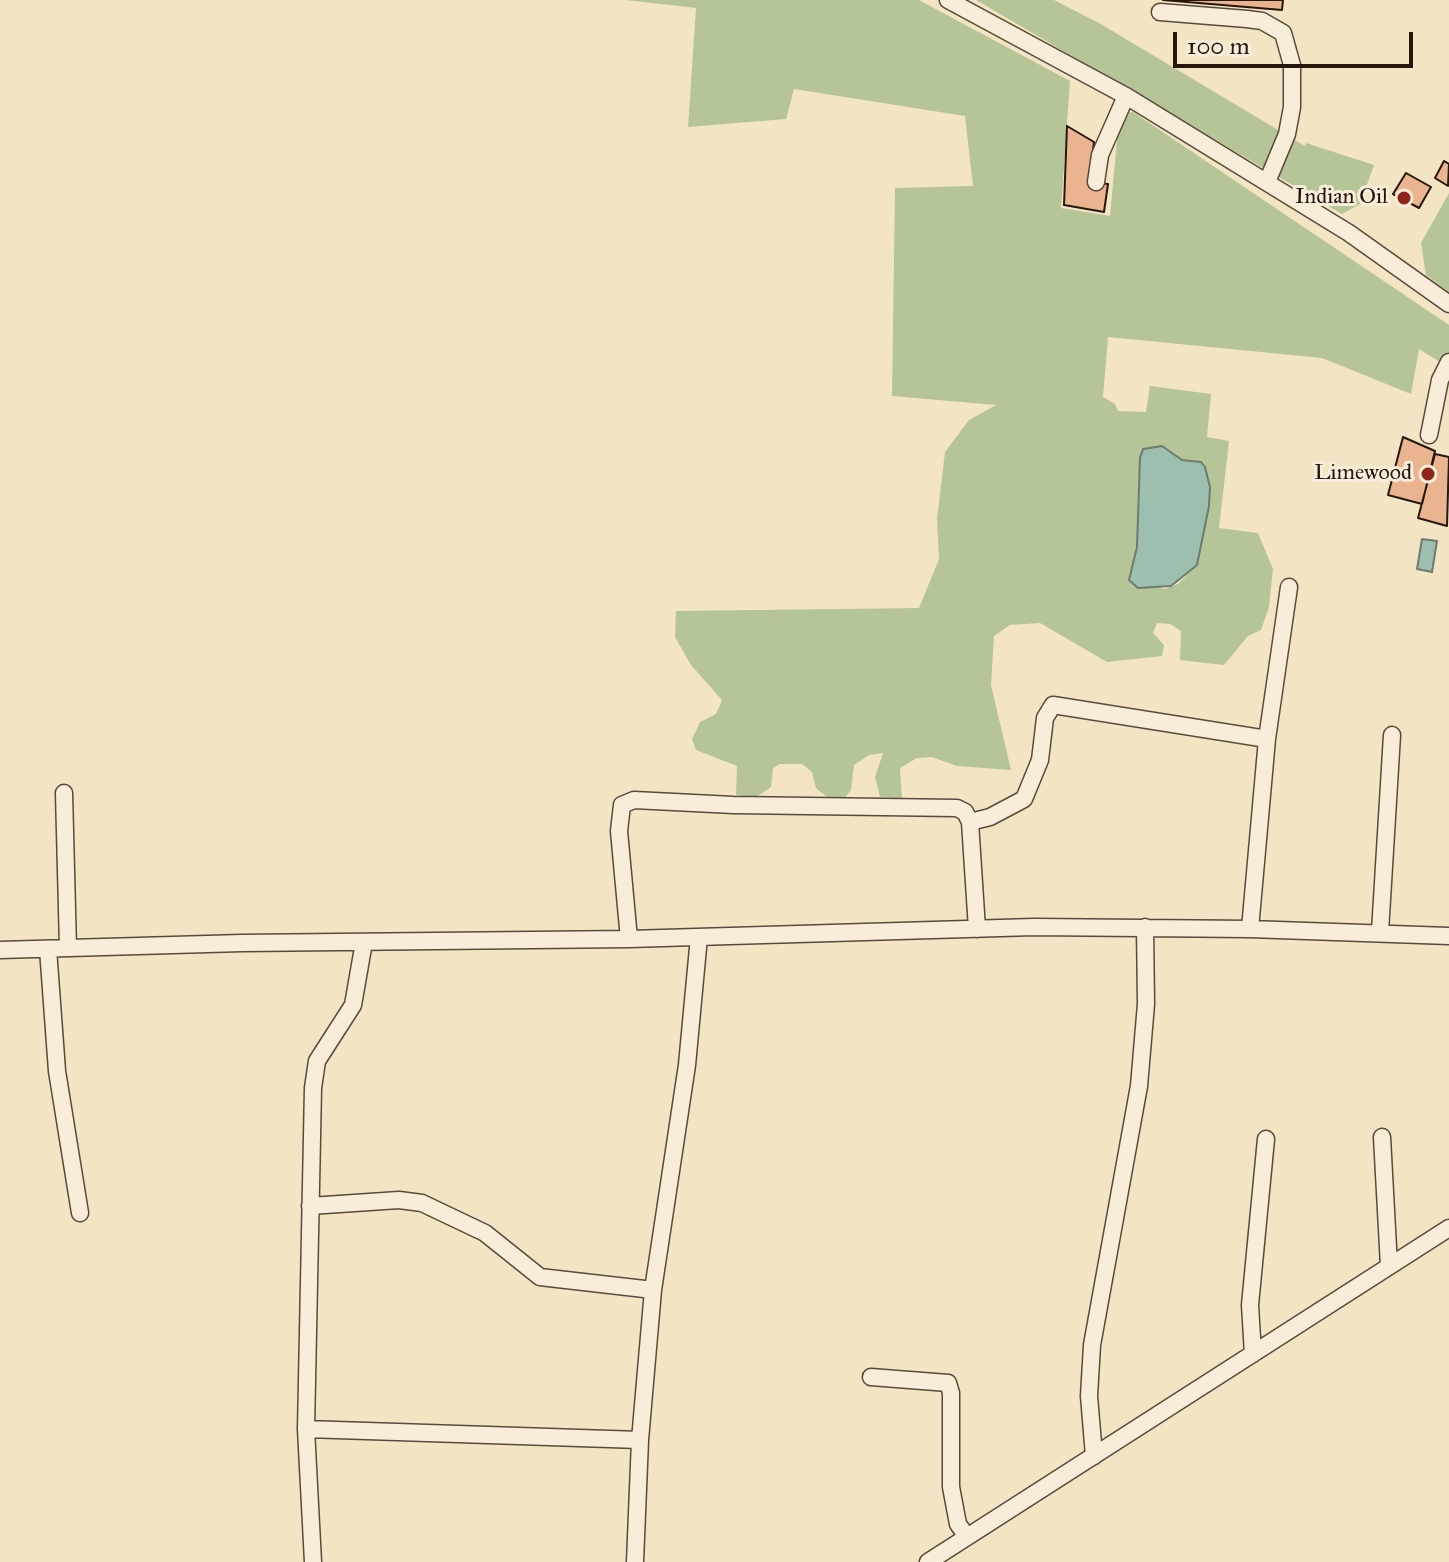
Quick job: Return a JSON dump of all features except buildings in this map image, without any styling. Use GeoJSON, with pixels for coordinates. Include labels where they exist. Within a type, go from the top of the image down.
{"type":"FeatureCollection","features":[{"type":"Feature","properties":{"kind":"street"},"geometry":{"type":"LineString","coordinates":[[948,0],[1270,176],[1448,303]]}},
{"type":"Feature","properties":{"kind":"street"},"geometry":{"type":"LineString","coordinates":[[1160,12],[1262,21],[1283,33],[1292,65],[1292,107],[1287,134],[1270,176]]}},
{"type":"Feature","properties":{"kind":"street"},"geometry":{"type":"LineString","coordinates":[[1096,182],[1104,145],[1126,96]]}},
{"type":"Feature","properties":{"kind":"street"},"geometry":{"type":"LineString","coordinates":[[1429,435],[1447,364]]}},
{"type":"Feature","properties":{"kind":"street"},"geometry":{"type":"LineString","coordinates":[[1250,929],[1267,739],[1289,587]]}},
{"type":"Feature","properties":{"kind":"street"},"geometry":{"type":"LineString","coordinates":[[970,822],[999,813],[1024,799],[1040,760],[1045,718],[1053,705],[1267,739]]}},
{"type":"Feature","properties":{"kind":"street"},"geometry":{"type":"LineString","coordinates":[[1380,932],[1392,735]]}},
{"type":"Feature","properties":{"kind":"street"},"geometry":{"type":"LineString","coordinates":[[64,793],[68,948]]}},
{"type":"Feature","properties":{"kind":"street"},"geometry":{"type":"LineString","coordinates":[[629,939],[619,831],[620,808],[625,801],[957,808],[965,812],[970,822],[977,929]]}},
{"type":"Feature","properties":{"kind":"street"},"geometry":{"type":"LineString","coordinates":[[0,950],[1145,927],[1449,936]]}},
{"type":"Feature","properties":{"kind":"street"},"geometry":{"type":"LineString","coordinates":[[1094,1456],[1089,1396],[1092,1345],[1139,1086],[1146,1004],[1145,927]]}},
{"type":"Feature","properties":{"kind":"street"},"geometry":{"type":"LineString","coordinates":[[635,1562],[640,1440],[653,1290],[687,1065],[699,937]]}},
{"type":"Feature","properties":{"kind":"street"},"geometry":{"type":"LineString","coordinates":[[313,1562],[306,1429],[313,1088],[317,1061],[353,1005],[364,942]]}},
{"type":"Feature","properties":{"kind":"street"},"geometry":{"type":"LineString","coordinates":[[48,949],[56,1056],[80,1213]]}},
{"type":"Feature","properties":{"kind":"street"},"geometry":{"type":"LineString","coordinates":[[1382,1137],[1389,1266]]}},
{"type":"Feature","properties":{"kind":"street"},"geometry":{"type":"LineString","coordinates":[[1253,1354],[1250,1305],[1266,1139]]}},
{"type":"Feature","properties":{"kind":"street"},"geometry":{"type":"LineString","coordinates":[[310,1206],[385,1201],[422,1203],[485,1233],[540,1277],[653,1290]]}},
{"type":"Feature","properties":{"kind":"street"},"geometry":{"type":"LineString","coordinates":[[928,1562],[1449,1228]]}},
{"type":"Feature","properties":{"kind":"street"},"geometry":{"type":"LineString","coordinates":[[871,1377],[948,1383],[951,1393],[951,1487],[958,1524],[967,1537]]}},
{"type":"Feature","properties":{"kind":"street"},"geometry":{"type":"LineString","coordinates":[[306,1429],[640,1440]]}},
{"type":"Feature","properties":{"kind":"shaded area"},"geometry":{"type":"Polygon","coordinates":[[[626,0],[919,0],[1070,81],[1061,208],[1110,216],[1118,130],[1125,113],[1133,112],[1449,325],[1449,368],[1419,349],[1411,394],[1322,358],[1108,337],[1103,397],[1115,404],[1118,411],[1146,412],[1150,386],[1211,394],[1207,437],[1229,441],[1219,528],[1258,533],[1273,569],[1269,607],[1261,630],[1248,636],[1224,665],[1180,660],[1181,631],[1170,624],[1157,623],[1153,633],[1164,645],[1162,656],[1107,662],[1040,623],[1010,625],[994,636],[991,685],[1011,770],[957,766],[932,757],[917,758],[900,768],[902,798],[880,797],[875,777],[883,753],[869,755],[854,765],[851,790],[844,799],[828,798],[816,788],[812,772],[802,764],[780,764],[773,768],[771,787],[755,798],[736,795],[737,766],[696,750],[692,739],[700,722],[716,714],[722,700],[691,665],[675,637],[676,611],[919,608],[939,559],[937,519],[945,452],[969,420],[996,405],[892,396],[895,188],[973,186],[965,116],[794,89],[786,119],[688,127],[696,8],[626,0]],[[1162,446],[1140,458],[1137,547],[1129,580],[1165,589],[1178,584],[1197,565],[1210,487],[1201,462],[1182,460],[1162,446]]]}},
{"type":"Feature","properties":{"kind":"shaded area"},"geometry":{"type":"Polygon","coordinates":[[[976,0],[1054,0],[1099,23],[1305,146],[1306,143],[1374,165],[1360,204],[1342,214],[976,0]]]}},
{"type":"Feature","properties":{"kind":"shaded area"},"geometry":{"type":"Polygon","coordinates":[[[1449,193],[1449,292],[1426,275],[1421,243],[1449,193]]]}},
{"type":"Feature","properties":{"kind":"shaded area"},"geometry":{"type":"Polygon","coordinates":[[[1162,446],[1182,460],[1201,462],[1205,467],[1210,487],[1209,506],[1197,565],[1171,586],[1138,588],[1129,580],[1137,547],[1140,458],[1143,449],[1162,446]]]}},
{"type":"Feature","properties":{"kind":"shaded area"},"geometry":{"type":"Polygon","coordinates":[[[1422,539],[1437,541],[1432,572],[1417,569],[1422,539]]]}},
{"type":"Feature","properties":{"kind":"place","name":"Indian Oil"},"geometry":{"type":"Point","coordinates":[1404,198]}},
{"type":"Feature","properties":{"kind":"place","name":"Limewood"},"geometry":{"type":"Point","coordinates":[1428,474]}}]}
